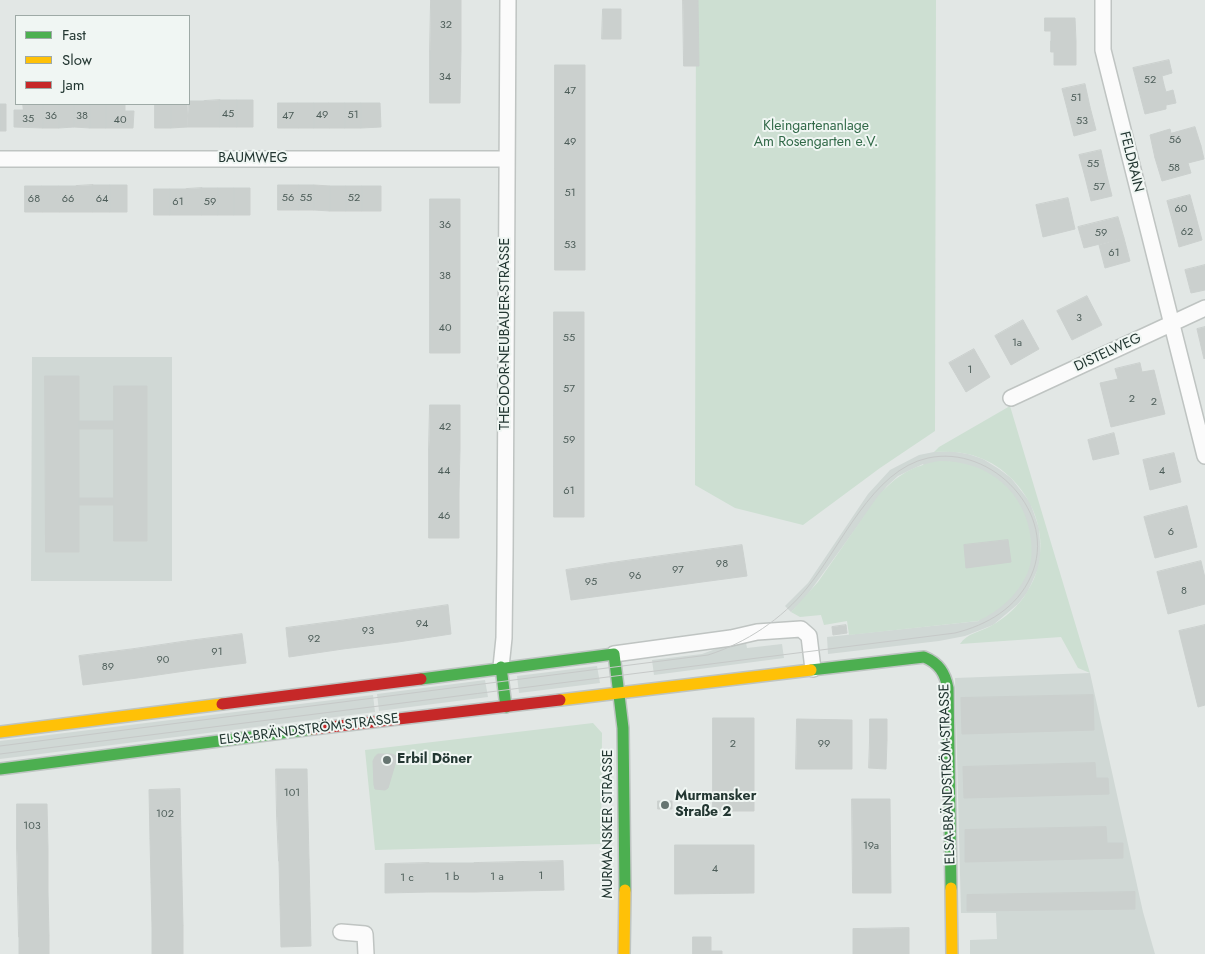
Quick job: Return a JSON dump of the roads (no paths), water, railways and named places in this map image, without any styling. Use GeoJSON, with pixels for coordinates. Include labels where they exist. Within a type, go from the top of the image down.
{"type":"FeatureCollection","features":[{"type":"Feature","properties":{"kind":"street","name":"THEODOR-NEUBAUER-STRASSE"},"geometry":{"type":"LineString","coordinates":[[502,667],[505,555],[508,0]]}},
{"type":"Feature","properties":{"kind":"street","name":"FELDRAIN"},"geometry":{"type":"LineString","coordinates":[[1103,0],[1103,50],[1205,456]]}},
{"type":"Feature","properties":{"kind":"street","name":"BAUMWEG"},"geometry":{"type":"LineString","coordinates":[[0,158],[506,158]]}},
{"type":"Feature","properties":{"kind":"street","name":"DISTELWEG"},"geometry":{"type":"LineString","coordinates":[[1011,398],[1205,308]]}},
{"type":"Feature","properties":{"kind":"street"},"geometry":{"type":"LineString","coordinates":[[0,732],[614,654],[731,638],[757,632],[800,629],[809,636],[813,669]]}},
{"type":"Feature","properties":{"kind":"street"},"geometry":{"type":"LineString","coordinates":[[614,654],[619,694]]}},
{"type":"Feature","properties":{"kind":"street","name":"ELSA-BRÄNDSTRÖM-STRASSE"},"geometry":{"type":"LineString","coordinates":[[0,769],[260,735],[924,657],[938,664],[943,671],[948,688],[952,954]]}},
{"type":"Feature","properties":{"kind":"street"},"geometry":{"type":"LineString","coordinates":[[502,667],[506,707]]}},
{"type":"Feature","properties":{"kind":"street","name":"MURMANSKER STRASSE"},"geometry":{"type":"LineString","coordinates":[[619,694],[623,728],[625,830],[624,954]]}},
{"type":"Feature","properties":{"kind":"street"},"geometry":{"type":"LineString","coordinates":[[341,932],[365,934],[366,954]]}},
{"type":"Feature","properties":{"kind":"tram line"},"geometry":{"type":"LineString","coordinates":[[0,746],[708,655],[736,644],[775,620],[807,588],[859,512],[874,494],[890,478],[908,465],[928,458],[952,457],[975,462],[996,473],[1014,488],[1028,508],[1036,529],[1037,553],[1031,576],[1018,597],[1000,614],[967,630],[955,633],[0,754]]}},
{"type":"Feature","properties":{"kind":"place","name":"Erbil Döner"},"geometry":{"type":"Point","coordinates":[387,760]}},
{"type":"Feature","properties":{"kind":"place","name":"Murmansker Straße 2"},"geometry":{"type":"Point","coordinates":[665,805]}},
{"type":"Feature","properties":{"kind":"park label","name":"Kleingartenanlage Am Rosengarten e.V."},"geometry":{"type":"Point","coordinates":[816,136]}}]}
